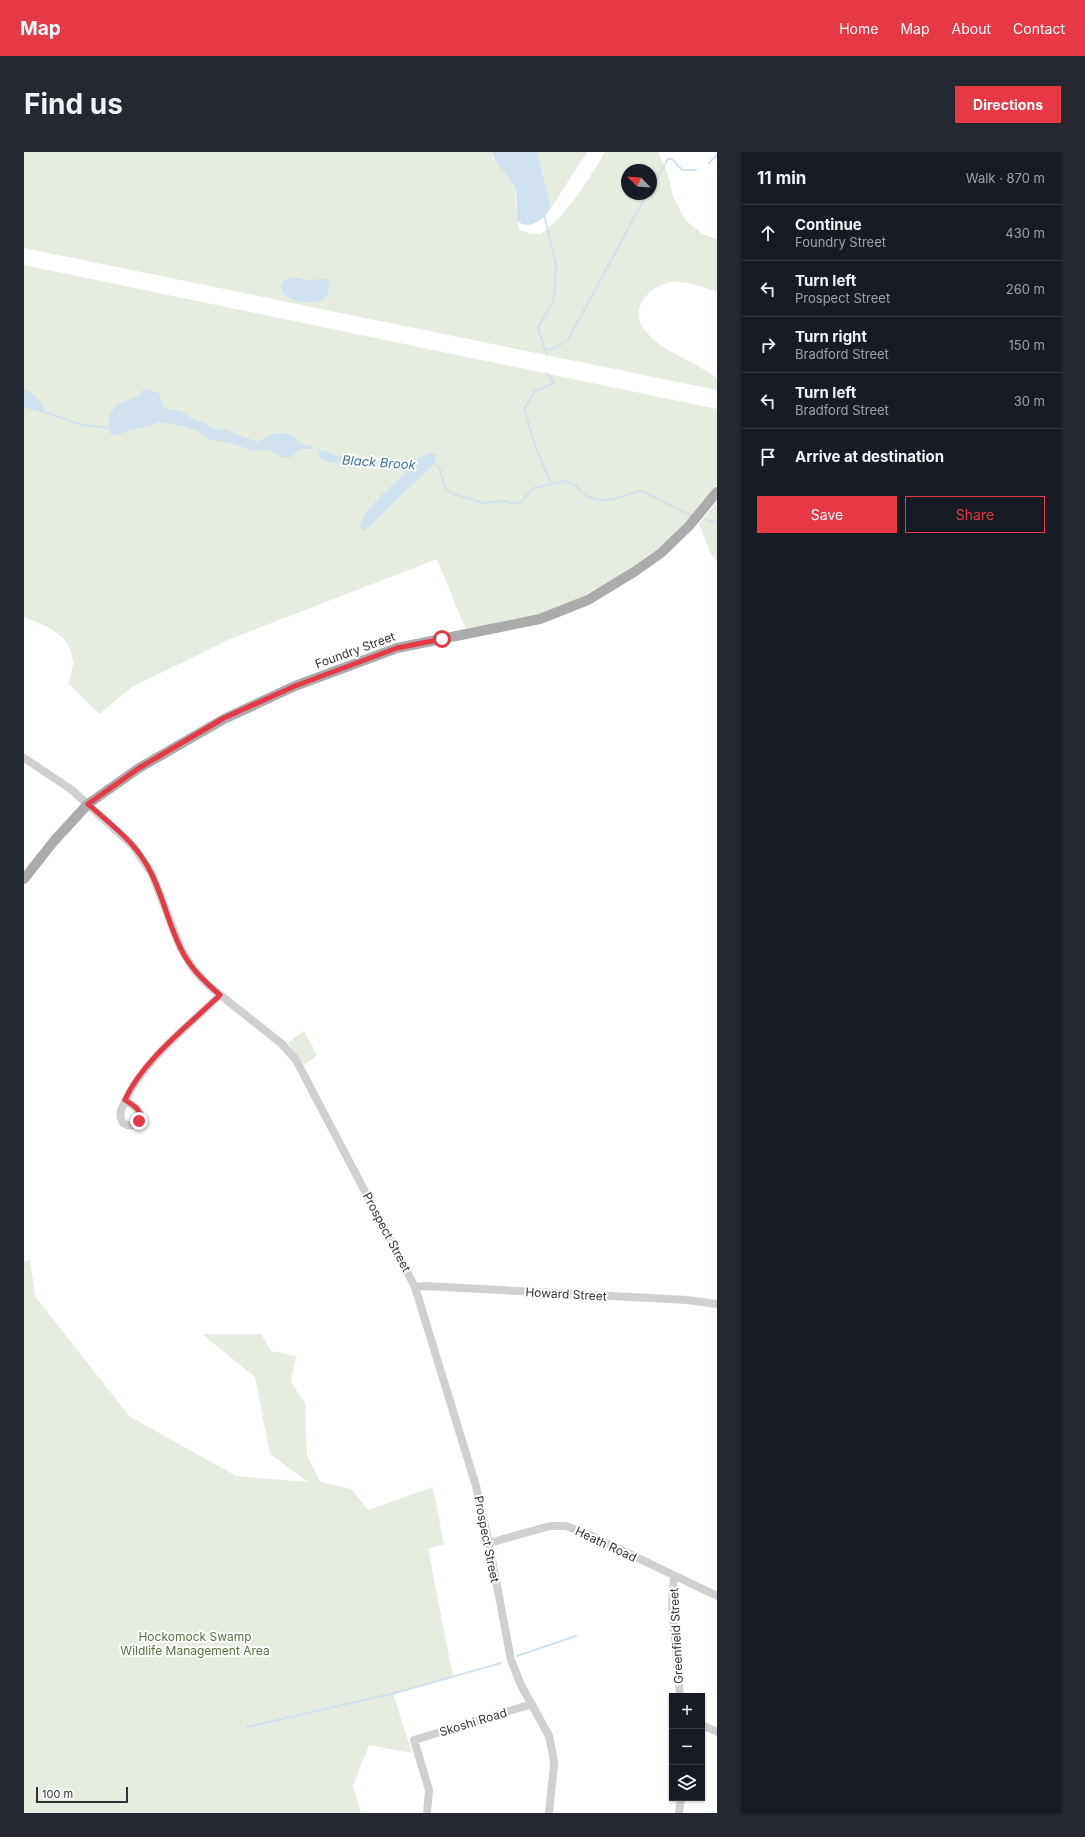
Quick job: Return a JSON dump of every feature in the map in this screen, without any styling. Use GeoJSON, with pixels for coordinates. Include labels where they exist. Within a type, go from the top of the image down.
{"type":"FeatureCollection","features":[{"type":"Feature","properties":{"kind":"main road","name":"Foundry Street"},"geometry":{"type":"LineString","coordinates":[[24,879],[54,841],[88,804],[139,768],[224,718],[295,686],[397,648],[540,619],[588,600],[634,572],[661,553],[689,526],[717,492]]}},
{"type":"Feature","properties":{"kind":"street","name":"Prospect Street"},"geometry":{"type":"LineString","coordinates":[[24,758],[72,790],[133,846],[142,857],[155,882],[183,954],[199,976],[220,995],[282,1044],[299,1064],[416,1287],[476,1486],[489,1543],[511,1660],[521,1684],[549,1736],[554,1755],[549,1813]]}},
{"type":"Feature","properties":{"kind":"street"},"geometry":{"type":"LineString","coordinates":[[125,1100],[143,1070],[220,995]]}},
{"type":"Feature","properties":{"kind":"street","name":"Howard Street"},"geometry":{"type":"LineString","coordinates":[[416,1287],[425,1286],[687,1300],[717,1304]]}},
{"type":"Feature","properties":{"kind":"street","name":"Heath Road"},"geometry":{"type":"LineString","coordinates":[[489,1543],[550,1526],[566,1526],[592,1536],[674,1577],[717,1596]]}},
{"type":"Feature","properties":{"kind":"street","name":"Greenfield Street"},"geometry":{"type":"LineString","coordinates":[[674,1577],[672,1604],[680,1693]]}},
{"type":"Feature","properties":{"kind":"street","name":"Skoshi Road"},"geometry":{"type":"LineString","coordinates":[[427,1813],[429,1790],[414,1740],[532,1704]]}},
{"type":"Feature","properties":{"kind":"street"},"geometry":{"type":"LineString","coordinates":[[705,1726],[717,1732]]}},
{"type":"Feature","properties":{"kind":"street"},"geometry":{"type":"LineString","coordinates":[[679,1813],[681,1801]]}},
{"type":"Feature","properties":{"kind":"green space"},"geometry":{"type":"Polygon","coordinates":[[[24,152],[492,152],[493,158],[510,179],[515,189],[517,221],[520,230],[531,234],[541,234],[569,206],[605,152],[658,152],[668,175],[673,196],[685,220],[702,234],[717,239],[717,292],[690,283],[667,283],[654,289],[644,299],[639,311],[639,318],[645,331],[659,344],[717,378],[717,390],[24,248],[24,152]]]}},
{"type":"Feature","properties":{"kind":"green space"},"geometry":{"type":"Polygon","coordinates":[[[537,152],[587,152],[551,208],[537,152]]]}},
{"type":"Feature","properties":{"kind":"green space"},"geometry":{"type":"Polygon","coordinates":[[[24,265],[717,409],[717,485],[695,513],[664,544],[626,572],[572,602],[537,615],[466,630],[437,559],[230,639],[132,687],[99,714],[69,684],[73,662],[68,644],[56,632],[24,617],[24,265]]]}},
{"type":"Feature","properties":{"kind":"green space"},"geometry":{"type":"Polygon","coordinates":[[[717,501],[717,561],[710,552],[699,524],[717,501]]]}},
{"type":"Feature","properties":{"kind":"green space"},"geometry":{"type":"Polygon","coordinates":[[[304,1031],[317,1055],[304,1065],[288,1043],[304,1031]]]}},
{"type":"Feature","properties":{"kind":"green space","name":"Hockomock Swamp Wildlife Management Area"},"geometry":{"type":"Polygon","coordinates":[[[30,1259],[35,1296],[129,1416],[236,1476],[308,1482],[270,1454],[255,1377],[202,1334],[261,1334],[271,1351],[296,1356],[291,1382],[305,1403],[307,1455],[320,1482],[351,1489],[368,1510],[433,1487],[444,1545],[428,1548],[453,1677],[393,1693],[412,1753],[369,1745],[353,1786],[361,1813],[24,1813],[24,1262],[30,1259]]]}},
{"type":"Feature","properties":{"kind":"water"},"geometry":{"type":"Polygon","coordinates":[[[492,152],[537,152],[551,208],[536,223],[527,225],[517,221],[515,189],[492,152]]]}},
{"type":"Feature","properties":{"kind":"water"},"geometry":{"type":"Polygon","coordinates":[[[293,277],[306,280],[326,279],[329,283],[329,291],[327,296],[323,300],[311,303],[291,299],[282,292],[281,286],[285,280],[293,277]]]}},
{"type":"Feature","properties":{"kind":"water"},"geometry":{"type":"Polygon","coordinates":[[[24,389],[40,402],[44,408],[43,413],[24,407],[24,389]]]}},
{"type":"Feature","properties":{"kind":"water"},"geometry":{"type":"Polygon","coordinates":[[[145,389],[159,393],[164,408],[181,411],[192,419],[204,423],[214,429],[226,430],[257,442],[275,434],[289,434],[294,436],[302,444],[313,446],[312,449],[302,449],[291,457],[282,457],[273,453],[269,449],[253,451],[234,444],[209,439],[197,431],[184,426],[158,422],[150,426],[129,430],[115,436],[112,435],[108,427],[111,413],[117,405],[136,397],[145,389]]]}},
{"type":"Feature","properties":{"kind":"water"},"geometry":{"type":"Polygon","coordinates":[[[318,450],[327,451],[335,456],[346,454],[383,461],[416,460],[430,452],[437,456],[431,467],[364,531],[360,527],[366,514],[379,498],[405,473],[405,469],[388,467],[377,463],[372,466],[363,463],[351,467],[345,464],[327,462],[321,458],[318,450]]]}},
{"type":"Feature","properties":{"kind":"waterway"},"geometry":{"type":"LineString","coordinates":[[709,163],[717,155]]}},
{"type":"Feature","properties":{"kind":"waterway"},"geometry":{"type":"LineString","coordinates":[[657,178],[668,159],[672,159],[682,170],[696,170]]}},
{"type":"Feature","properties":{"kind":"waterway"},"geometry":{"type":"LineString","coordinates":[[545,350],[555,348],[568,340],[644,200]]}},
{"type":"Feature","properties":{"kind":"waterway"},"geometry":{"type":"LineString","coordinates":[[544,214],[556,265],[554,300],[538,328],[547,355]]}},
{"type":"Feature","properties":{"kind":"waterway"},"geometry":{"type":"LineString","coordinates":[[547,373],[554,383],[535,391],[524,409],[535,445],[551,484]]}},
{"type":"Feature","properties":{"kind":"waterway","name":"Black Brook"},"geometry":{"type":"LineString","coordinates":[[42,411],[82,425],[109,428]]}},
{"type":"Feature","properties":{"kind":"waterway","name":"Black Brook"},"geometry":{"type":"LineString","coordinates":[[432,464],[434,463],[439,467],[445,488],[453,494],[484,503],[505,501],[513,504],[521,502],[534,488],[565,481],[576,486],[588,497],[599,500],[614,499],[639,491],[646,493],[691,516]]}},
{"type":"Feature","properties":{"kind":"waterway","name":"Black Brook"},"geometry":{"type":"LineString","coordinates":[[707,520],[717,522]]}},
{"type":"Feature","properties":{"kind":"waterway"},"geometry":{"type":"LineString","coordinates":[[517,1656],[576,1636]]}},
{"type":"Feature","properties":{"kind":"waterway"},"geometry":{"type":"LineString","coordinates":[[247,1727],[399,1692],[501,1663]]}},
{"type":"Feature","properties":{"kind":"route"},"geometry":{"type":"LineString","coordinates":[[139,1121],[140,1113],[138,1109],[125,1100],[132,1086],[153,1059],[220,995],[199,976],[183,954],[155,882],[142,857],[133,846],[88,804],[139,768],[224,718],[295,686],[397,648],[442,639]]}}]}
